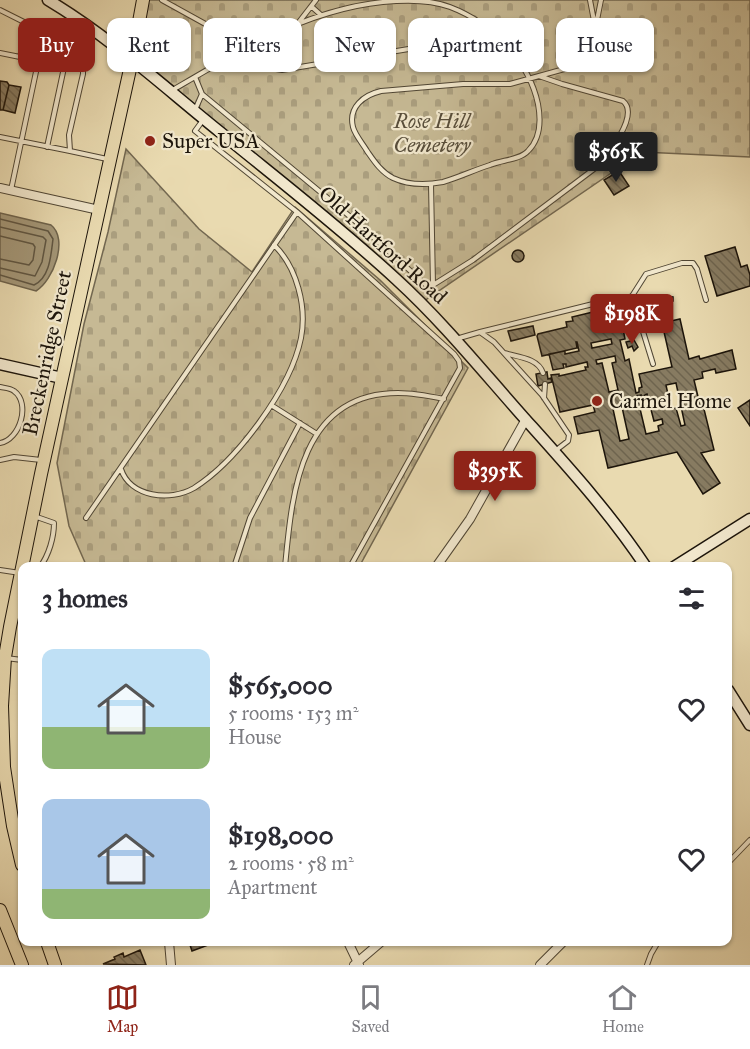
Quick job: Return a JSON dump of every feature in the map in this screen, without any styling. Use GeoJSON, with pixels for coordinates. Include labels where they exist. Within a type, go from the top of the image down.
{"type":"FeatureCollection","features":[{"type":"Feature","properties":{"kind":"main road","name":"Old Hartford Road"},"geometry":{"type":"LineString","coordinates":[[48,0],[107,41]]}},
{"type":"Feature","properties":{"kind":"main road","name":"Breckenridge Street"},"geometry":{"type":"LineString","coordinates":[[140,18],[143,0]]}},
{"type":"Feature","properties":{"kind":"main road","name":"Breckenridge Street"},"geometry":{"type":"LineString","coordinates":[[24,562],[129,72]]}},
{"type":"Feature","properties":{"kind":"main road","name":"Old Hartford Road"},"geometry":{"type":"LineString","coordinates":[[146,72],[398,281],[455,340],[555,452],[608,513],[642,562]]}},
{"type":"Feature","properties":{"kind":"main road"},"geometry":{"type":"LineString","coordinates":[[0,364],[62,378]]}},
{"type":"Feature","properties":{"kind":"main road"},"geometry":{"type":"LineString","coordinates":[[682,562],[750,519]]}},
{"type":"Feature","properties":{"kind":"main road","name":"Breckenridge Street"},"geometry":{"type":"LineString","coordinates":[[18,590],[3,657],[2,726],[4,790],[18,848]]}},
{"type":"Feature","properties":{"kind":"main road"},"geometry":{"type":"LineString","coordinates":[[732,696],[750,724]]}},
{"type":"Feature","properties":{"kind":"main road"},"geometry":{"type":"LineString","coordinates":[[0,910],[22,965]]}},
{"type":"Feature","properties":{"kind":"main road"},"geometry":{"type":"LineString","coordinates":[[48,946],[55,965]]}},
{"type":"Feature","properties":{"kind":"street"},"geometry":{"type":"LineString","coordinates":[[0,188],[99,210]]}},
{"type":"Feature","properties":{"kind":"street"},"geometry":{"type":"LineString","coordinates":[[440,562],[470,519],[526,419]]}},
{"type":"Feature","properties":{"kind":"street"},"geometry":{"type":"LineString","coordinates":[[170,946],[171,965]]}},
{"type":"Feature","properties":{"kind":"street"},"geometry":{"type":"LineString","coordinates":[[350,946],[357,964],[377,946]]}},
{"type":"Feature","properties":{"kind":"street"},"geometry":{"type":"LineString","coordinates":[[540,965],[559,946]]}},
{"type":"Feature","properties":{"kind":"lane"},"geometry":{"type":"LineString","coordinates":[[162,0],[203,23]]}},
{"type":"Feature","properties":{"kind":"lane"},"geometry":{"type":"LineString","coordinates":[[302,18],[316,0]]}},
{"type":"Feature","properties":{"kind":"lane"},"geometry":{"type":"LineString","coordinates":[[590,0],[594,18]]}},
{"type":"Feature","properties":{"kind":"lane"},"geometry":{"type":"LineString","coordinates":[[598,18],[601,0]]}},
{"type":"Feature","properties":{"kind":"lane"},"geometry":{"type":"LineString","coordinates":[[302,23],[352,7],[396,1],[427,2],[450,7],[470,18]]}},
{"type":"Feature","properties":{"kind":"lane"},"geometry":{"type":"LineString","coordinates":[[312,7],[321,15]]}},
{"type":"Feature","properties":{"kind":"lane"},"geometry":{"type":"LineString","coordinates":[[0,10],[18,19]]}},
{"type":"Feature","properties":{"kind":"lane"},"geometry":{"type":"LineString","coordinates":[[302,67],[408,49]]}},
{"type":"Feature","properties":{"kind":"lane"},"geometry":{"type":"LineString","coordinates":[[0,52],[18,56]]}},
{"type":"Feature","properties":{"kind":"lane"},"geometry":{"type":"LineString","coordinates":[[526,72],[529,77],[535,91],[541,120],[537,137],[528,152],[458,178],[432,184],[407,183],[392,178],[380,170],[353,128],[354,111],[358,102],[372,93],[463,84],[510,84],[529,77],[556,71]]}},
{"type":"Feature","properties":{"kind":"lane"},"geometry":{"type":"LineString","coordinates":[[10,191],[36,72]]}},
{"type":"Feature","properties":{"kind":"lane"},"geometry":{"type":"LineString","coordinates":[[47,147],[63,72]]}},
{"type":"Feature","properties":{"kind":"lane"},"geometry":{"type":"LineString","coordinates":[[70,151],[69,135],[81,72]]}},
{"type":"Feature","properties":{"kind":"lane"},"geometry":{"type":"LineString","coordinates":[[170,92],[204,72]]}},
{"type":"Feature","properties":{"kind":"lane"},"geometry":{"type":"LineString","coordinates":[[195,77],[201,94],[353,219],[423,284],[433,285],[473,260],[598,166],[611,150],[625,124],[629,112],[628,105],[623,101],[539,75]]}},
{"type":"Feature","properties":{"kind":"lane"},"geometry":{"type":"LineString","coordinates":[[195,111],[201,94]]}},
{"type":"Feature","properties":{"kind":"lane"},"geometry":{"type":"LineString","coordinates":[[204,119],[195,131],[297,212],[454,354],[459,362],[460,368],[444,399],[353,562]]}},
{"type":"Feature","properties":{"kind":"lane"},"geometry":{"type":"LineString","coordinates":[[0,137],[110,160]]}},
{"type":"Feature","properties":{"kind":"lane"},"geometry":{"type":"LineString","coordinates":[[432,184],[433,285]]}},
{"type":"Feature","properties":{"kind":"lane"},"geometry":{"type":"LineString","coordinates":[[86,518],[297,212]]}},
{"type":"Feature","properties":{"kind":"lane"},"geometry":{"type":"LineString","coordinates":[[120,468],[127,483],[145,493],[170,495],[192,489],[228,459],[271,405],[284,382],[299,346],[302,322],[301,300],[295,278],[286,258],[274,245]]}},
{"type":"Feature","properties":{"kind":"lane"},"geometry":{"type":"LineString","coordinates":[[455,340],[594,304],[621,302],[632,296],[646,274],[682,263],[693,263],[697,269],[706,300]]}},
{"type":"Feature","properties":{"kind":"lane"},"geometry":{"type":"LineString","coordinates":[[632,296],[653,364]]}},
{"type":"Feature","properties":{"kind":"lane"},"geometry":{"type":"LineString","coordinates":[[480,332],[494,342],[544,399],[569,435],[568,441],[555,452]]}},
{"type":"Feature","properties":{"kind":"lane"},"geometry":{"type":"LineString","coordinates":[[503,353],[530,360],[539,365],[543,373]]}},
{"type":"Feature","properties":{"kind":"lane"},"geometry":{"type":"LineString","coordinates":[[544,399],[545,384]]}},
{"type":"Feature","properties":{"kind":"lane"},"geometry":{"type":"LineString","coordinates":[[0,387],[13,390],[20,397],[22,405],[16,434],[6,442],[0,443]]}},
{"type":"Feature","properties":{"kind":"lane"},"geometry":{"type":"LineString","coordinates":[[286,562],[298,476],[322,424],[354,402],[378,395],[398,393],[444,399]]}},
{"type":"Feature","properties":{"kind":"lane"},"geometry":{"type":"LineString","coordinates":[[271,405],[317,434]]}},
{"type":"Feature","properties":{"kind":"lane"},"geometry":{"type":"LineString","coordinates":[[236,562],[254,509],[300,423]]}},
{"type":"Feature","properties":{"kind":"lane"},"geometry":{"type":"LineString","coordinates":[[0,460],[14,457],[44,461]]}},
{"type":"Feature","properties":{"kind":"lane"},"geometry":{"type":"LineString","coordinates":[[32,516],[54,523],[54,534],[44,562]]}},
{"type":"Feature","properties":{"kind":"lane"},"geometry":{"type":"LineString","coordinates":[[0,570],[18,575]]}},
{"type":"Feature","properties":{"kind":"lane"},"geometry":{"type":"LineString","coordinates":[[3,657],[18,659]]}},
{"type":"Feature","properties":{"kind":"lane"},"geometry":{"type":"LineString","coordinates":[[732,859],[750,840]]}},
{"type":"Feature","properties":{"kind":"lane"},"geometry":{"type":"LineString","coordinates":[[647,965],[656,946]]}},
{"type":"Feature","properties":{"kind":"green space","name":"Rose Hill Cemetery"},"geometry":{"type":"Polygon","coordinates":[[[143,0],[750,0],[750,157],[642,152],[421,303],[146,72],[191,72],[191,18],[140,18],[143,0]]]}},
{"type":"Feature","properties":{"kind":"green space"},"geometry":{"type":"Polygon","coordinates":[[[126,149],[199,229],[252,272],[295,207],[380,280],[468,368],[362,562],[85,562],[69,526],[57,463],[84,324],[108,232],[126,149]]]}},
{"type":"Feature","properties":{"kind":"water"},"geometry":{"type":"Polygon","coordinates":[[[0,213],[51,225],[56,231],[59,240],[57,260],[48,278],[36,291],[0,281],[0,213]]]}},
{"type":"Feature","properties":{"kind":"building"},"geometry":{"type":"Polygon","coordinates":[[[0,81],[7,82],[9,85],[3,110],[0,110],[0,81]]]}},
{"type":"Feature","properties":{"kind":"building"},"geometry":{"type":"Polygon","coordinates":[[[9,85],[21,87],[15,113],[3,110],[9,85]]]}},
{"type":"Feature","properties":{"kind":"building"},"geometry":{"type":"Polygon","coordinates":[[[619,171],[629,186],[614,195],[604,180],[619,171]]]}},
{"type":"Feature","properties":{"kind":"building"},"geometry":{"type":"Polygon","coordinates":[[[735,247],[741,267],[747,265],[750,286],[717,296],[705,256],[735,247]]]}},
{"type":"Feature","properties":{"kind":"building"},"geometry":{"type":"Polygon","coordinates":[[[520,250],[523,251],[523,261],[516,262],[513,261],[512,254],[513,251],[520,250]]]}},
{"type":"Feature","properties":{"kind":"building"},"geometry":{"type":"Polygon","coordinates":[[[650,295],[673,297],[673,301],[670,301],[670,308],[649,306],[650,295]]]}},
{"type":"Feature","properties":{"kind":"building","name":"Carmel Home"},"geometry":{"type":"Polygon","coordinates":[[[593,312],[597,313],[599,322],[612,318],[614,326],[622,324],[625,339],[620,340],[625,361],[629,359],[636,393],[642,387],[639,374],[672,367],[662,323],[680,319],[689,359],[699,356],[700,359],[732,350],[736,369],[716,373],[715,369],[702,372],[703,378],[694,380],[714,450],[701,453],[720,483],[703,494],[677,452],[608,468],[599,430],[578,434],[574,417],[595,412],[593,405],[560,412],[551,375],[559,374],[559,376],[586,370],[587,362],[566,367],[566,364],[563,364],[564,368],[553,370],[549,354],[542,356],[538,334],[567,327],[566,322],[573,321],[572,317],[593,312]],[[611,339],[591,343],[592,348],[612,344],[611,339]],[[576,342],[577,348],[559,352],[565,351],[565,354],[579,351],[576,342]],[[615,356],[596,360],[597,364],[602,363],[609,392],[618,390],[612,363],[616,362],[615,356]],[[676,383],[666,385],[671,409],[676,408],[681,426],[685,425],[676,383]],[[647,394],[641,397],[641,395],[637,396],[646,434],[659,431],[658,426],[663,424],[662,419],[654,421],[647,394]],[[622,407],[613,409],[620,441],[629,439],[622,407]]]}},
{"type":"Feature","properties":{"kind":"building"},"geometry":{"type":"Polygon","coordinates":[[[533,326],[535,335],[511,341],[508,331],[533,326]]]}},
{"type":"Feature","properties":{"kind":"building"},"geometry":{"type":"Polygon","coordinates":[[[634,340],[638,347],[634,351],[632,346],[628,348],[626,342],[634,340]]]}},
{"type":"Feature","properties":{"kind":"building"},"geometry":{"type":"Polygon","coordinates":[[[547,372],[548,379],[551,378],[552,382],[538,386],[536,374],[547,372]]]}},
{"type":"Feature","properties":{"kind":"building"},"geometry":{"type":"Polygon","coordinates":[[[750,400],[750,426],[738,408],[750,400]]]}},
{"type":"Feature","properties":{"kind":"building"},"geometry":{"type":"Polygon","coordinates":[[[190,946],[205,946],[192,951],[190,946]]]}},
{"type":"Feature","properties":{"kind":"building"},"geometry":{"type":"Polygon","coordinates":[[[140,950],[146,965],[103,964],[123,953],[124,957],[140,950]]]}},
{"type":"Feature","properties":{"kind":"place","name":"Super USA"},"geometry":{"type":"Point","coordinates":[150,141]}},
{"type":"Feature","properties":{"kind":"place","name":"Carmel Home"},"geometry":{"type":"Point","coordinates":[597,401]}}]}
